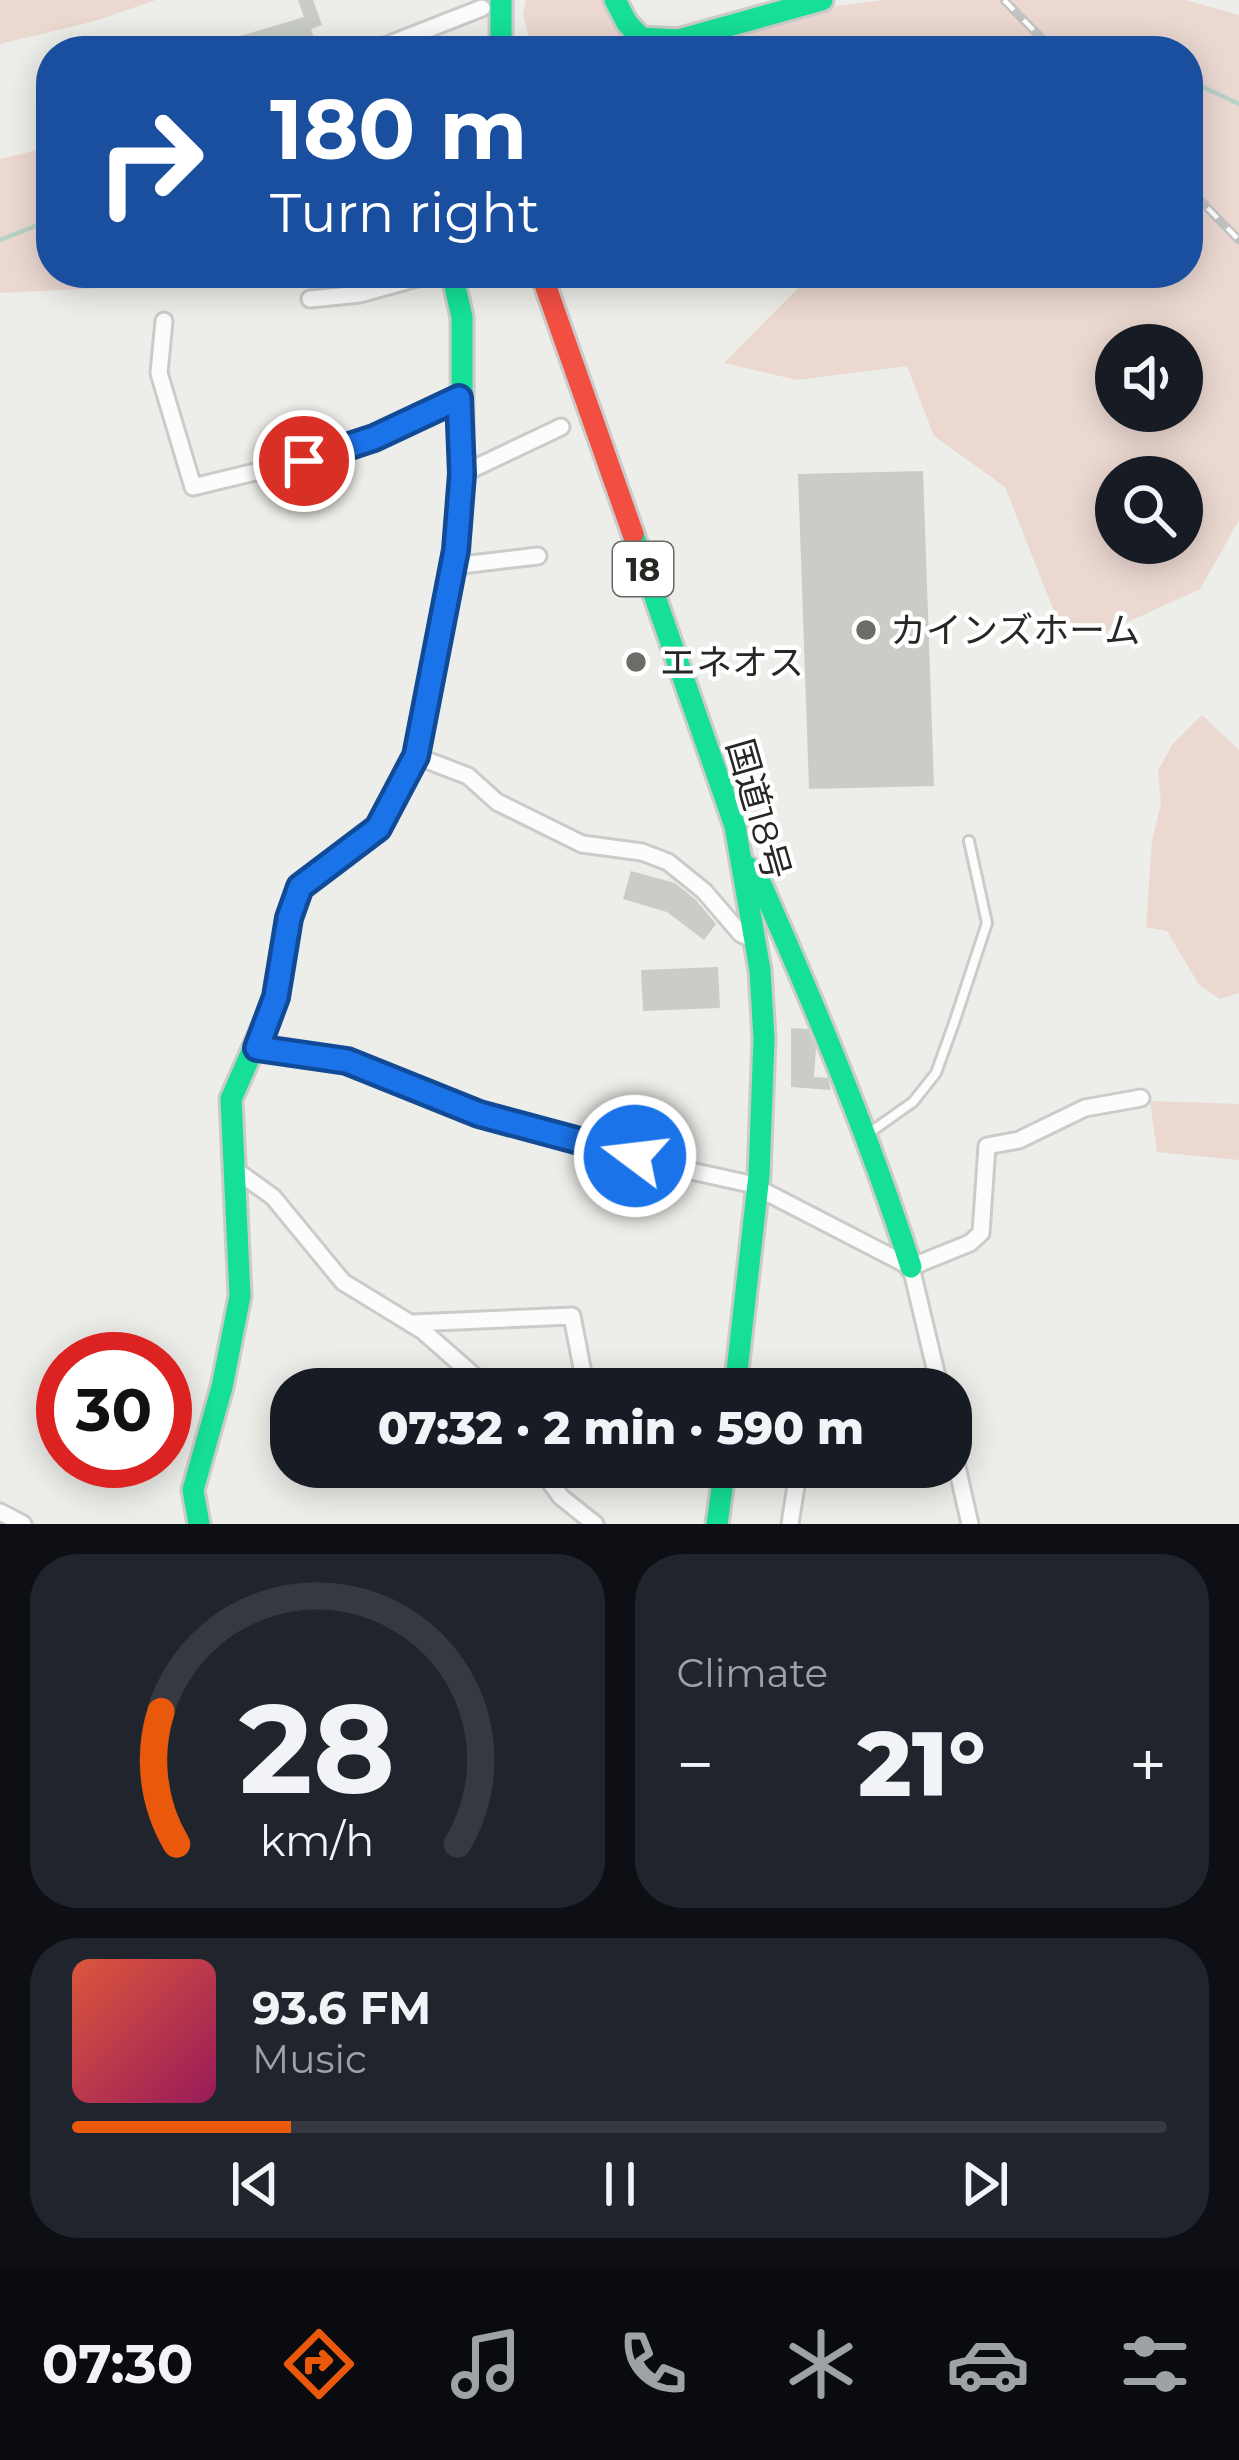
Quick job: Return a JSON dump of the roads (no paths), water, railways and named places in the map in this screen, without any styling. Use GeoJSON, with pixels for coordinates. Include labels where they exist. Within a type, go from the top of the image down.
{"type":"FeatureCollection","features":[{"type":"Feature","properties":{"kind":"main road"},"geometry":{"type":"LineString","coordinates":[[615,0],[638,36]]}},
{"type":"Feature","properties":{"kind":"main road"},"geometry":{"type":"LineString","coordinates":[[692,36],[822,0]]}},
{"type":"Feature","properties":{"kind":"main road"},"geometry":{"type":"LineString","coordinates":[[487,3],[497,36]]}},
{"type":"Feature","properties":{"kind":"main road"},"geometry":{"type":"LineString","coordinates":[[199,1524],[193,1490],[222,1387],[240,1296],[231,1099],[276,997],[289,918],[300,887],[378,828],[416,756],[452,566],[462,474],[463,317],[451,288]]}},
{"type":"Feature","properties":{"kind":"main road","name":"国道18号"},"geometry":{"type":"LineString","coordinates":[[546,288],[745,864],[758,941],[767,1072],[737,1368]]}},
{"type":"Feature","properties":{"kind":"main road"},"geometry":{"type":"LineString","coordinates":[[745,864],[757,875],[868,1133],[911,1267]]}},
{"type":"Feature","properties":{"kind":"main road"},"geometry":{"type":"LineString","coordinates":[[758,941],[790,951]]}},
{"type":"Feature","properties":{"kind":"main road"},"geometry":{"type":"LineString","coordinates":[[717,1524],[721,1488]]}},
{"type":"Feature","properties":{"kind":"street"},"geometry":{"type":"LineString","coordinates":[[408,36],[487,3]]}},
{"type":"Feature","properties":{"kind":"street"},"geometry":{"type":"LineString","coordinates":[[310,298],[387,288]]}},
{"type":"Feature","properties":{"kind":"street"},"geometry":{"type":"LineString","coordinates":[[164,321],[159,373],[194,487],[325,455],[459,398]]}},
{"type":"Feature","properties":{"kind":"street"},"geometry":{"type":"LineString","coordinates":[[462,474],[561,427]]}},
{"type":"Feature","properties":{"kind":"street"},"geometry":{"type":"LineString","coordinates":[[452,566],[538,556]]}},
{"type":"Feature","properties":{"kind":"street"},"geometry":{"type":"LineString","coordinates":[[416,756],[468,776],[497,802],[581,844],[642,852],[668,862],[704,891],[741,934],[758,941]]}},
{"type":"Feature","properties":{"kind":"street"},"geometry":{"type":"LineString","coordinates":[[257,1048],[347,1061],[479,1114],[759,1187],[911,1267],[935,1368]]}},
{"type":"Feature","properties":{"kind":"street"},"geometry":{"type":"LineString","coordinates":[[911,1267],[970,1244],[981,1232],[987,1146],[1019,1140],[1085,1108],[1141,1098]]}},
{"type":"Feature","properties":{"kind":"street"},"geometry":{"type":"LineString","coordinates":[[233,1168],[273,1197],[344,1282],[409,1323],[463,1368]]}},
{"type":"Feature","properties":{"kind":"street"},"geometry":{"type":"LineString","coordinates":[[409,1323],[572,1316],[582,1368]]}},
{"type":"Feature","properties":{"kind":"street"},"geometry":{"type":"LineString","coordinates":[[554,1488],[595,1524]]}},
{"type":"Feature","properties":{"kind":"street"},"geometry":{"type":"LineString","coordinates":[[790,1524],[796,1488]]}},
{"type":"Feature","properties":{"kind":"street"},"geometry":{"type":"LineString","coordinates":[[961,1488],[970,1524]]}},
{"type":"Feature","properties":{"kind":"street"},"geometry":{"type":"LineString","coordinates":[[0,1512],[23,1524]]}},
{"type":"Feature","properties":{"kind":"lane"},"geometry":{"type":"LineString","coordinates":[[868,1133],[913,1102],[936,1073],[955,1023],[987,923],[969,841]]}},
{"type":"Feature","properties":{"kind":"waterway"},"geometry":{"type":"LineString","coordinates":[[1203,87],[1239,104]]}},
{"type":"Feature","properties":{"kind":"waterway"},"geometry":{"type":"LineString","coordinates":[[0,240],[36,226]]}},
{"type":"Feature","properties":{"kind":"railway"},"geometry":{"type":"LineString","coordinates":[[1004,0],[1039,36]]}},
{"type":"Feature","properties":{"kind":"railway"},"geometry":{"type":"LineString","coordinates":[[1203,203],[1239,240]]}},
{"type":"Feature","properties":{"kind":"place","name":"カインズホーム"},"geometry":{"type":"Point","coordinates":[866,630]}},
{"type":"Feature","properties":{"kind":"place","name":"エネオス"},"geometry":{"type":"Point","coordinates":[636,662]}}]}
